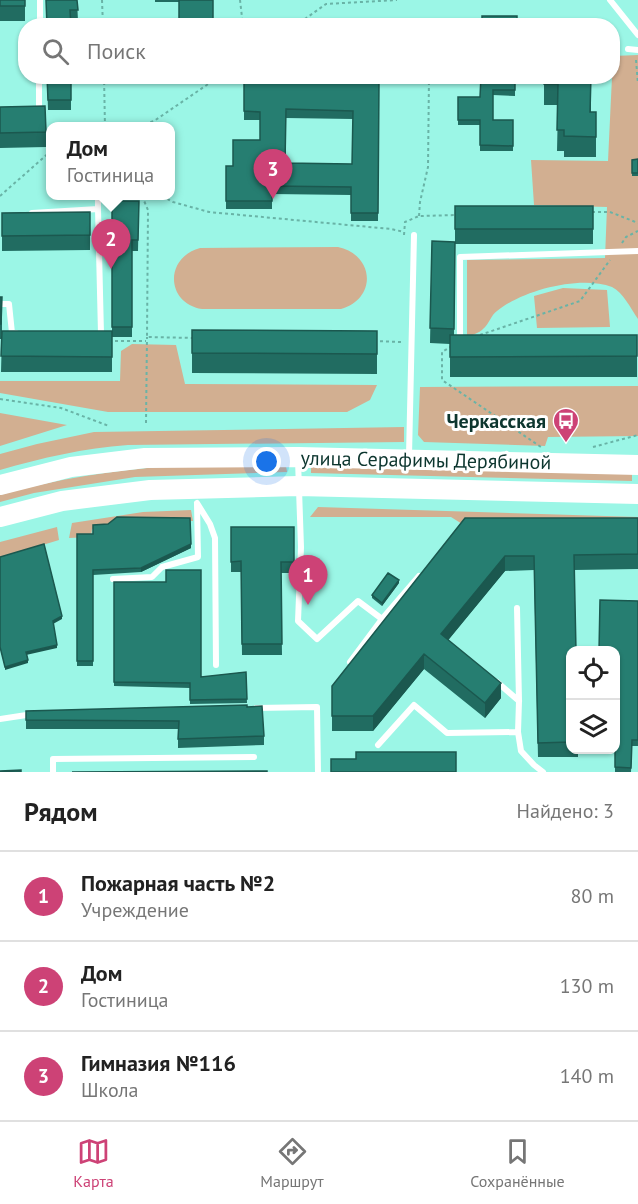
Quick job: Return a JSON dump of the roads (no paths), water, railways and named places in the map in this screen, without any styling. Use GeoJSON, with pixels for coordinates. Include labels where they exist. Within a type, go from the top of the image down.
{"type":"FeatureCollection","features":[{"type":"Feature","properties":{"kind":"main road","name":"улица Серафимы Дерябиной"},"geometry":{"type":"LineString","coordinates":[[0,485],[71,467],[146,458],[298,457],[638,465]]}},
{"type":"Feature","properties":{"kind":"main road","name":"улица Серафимы Дерябиной"},"geometry":{"type":"LineString","coordinates":[[0,518],[62,501],[150,490],[196,496],[298,486],[638,494]]}},
{"type":"Feature","properties":{"kind":"lane"},"geometry":{"type":"LineString","coordinates":[[40,0],[40,18]]}},
{"type":"Feature","properties":{"kind":"lane"},"geometry":{"type":"LineString","coordinates":[[610,0],[638,35]]}},
{"type":"Feature","properties":{"kind":"lane"},"geometry":{"type":"LineString","coordinates":[[628,49],[637,50]]}},
{"type":"Feature","properties":{"kind":"lane"},"geometry":{"type":"LineString","coordinates":[[29,111],[39,111],[39,84]]}},
{"type":"Feature","properties":{"kind":"lane"},"geometry":{"type":"LineString","coordinates":[[90,334],[101,334],[98,200]]}},
{"type":"Feature","properties":{"kind":"lane"},"geometry":{"type":"LineString","coordinates":[[28,213],[98,209]]}},
{"type":"Feature","properties":{"kind":"lane"},"geometry":{"type":"LineString","coordinates":[[409,460],[414,235]]}},
{"type":"Feature","properties":{"kind":"lane"},"geometry":{"type":"LineString","coordinates":[[472,342],[460,342],[460,257],[638,251]]}},
{"type":"Feature","properties":{"kind":"lane"},"geometry":{"type":"LineString","coordinates":[[0,304],[9,304],[12,333],[24,333]]}},
{"type":"Feature","properties":{"kind":"lane"},"geometry":{"type":"LineString","coordinates":[[298,457],[301,547],[298,621],[317,639],[358,601],[382,620]]}},
{"type":"Feature","properties":{"kind":"lane"},"geometry":{"type":"LineString","coordinates":[[113,579],[152,577],[162,567],[198,557],[196,496]]}},
{"type":"Feature","properties":{"kind":"lane"},"geometry":{"type":"LineString","coordinates":[[196,496],[215,538],[216,665]]}},
{"type":"Feature","properties":{"kind":"lane"},"geometry":{"type":"LineString","coordinates":[[350,662],[426,568]]}},
{"type":"Feature","properties":{"kind":"lane"},"geometry":{"type":"LineString","coordinates":[[517,608],[518,732],[521,751],[543,772]]}},
{"type":"Feature","properties":{"kind":"lane"},"geometry":{"type":"LineString","coordinates":[[493,678],[519,701]]}},
{"type":"Feature","properties":{"kind":"lane"},"geometry":{"type":"LineString","coordinates":[[378,745],[414,705],[447,733],[518,732]]}},
{"type":"Feature","properties":{"kind":"lane"},"geometry":{"type":"LineString","coordinates":[[247,709],[317,707],[318,772]]}},
{"type":"Feature","properties":{"kind":"lane"},"geometry":{"type":"LineString","coordinates":[[0,719],[23,714],[47,713]]}},
{"type":"Feature","properties":{"kind":"lane"},"geometry":{"type":"LineString","coordinates":[[53,772],[53,759],[254,757]]}},
{"type":"Feature","properties":{"kind":"place","name":"Гимназия №116"},"geometry":{"type":"Point","coordinates":[273,199]}},
{"type":"Feature","properties":{"kind":"place","name":"Дом"},"geometry":{"type":"Point","coordinates":[111,269]}},
{"type":"Feature","properties":{"kind":"place","name":"Черкасская"},"geometry":{"type":"Point","coordinates":[566,444]}},
{"type":"Feature","properties":{"kind":"place","name":"Пожарная часть №2"},"geometry":{"type":"Point","coordinates":[308,605]}}]}
